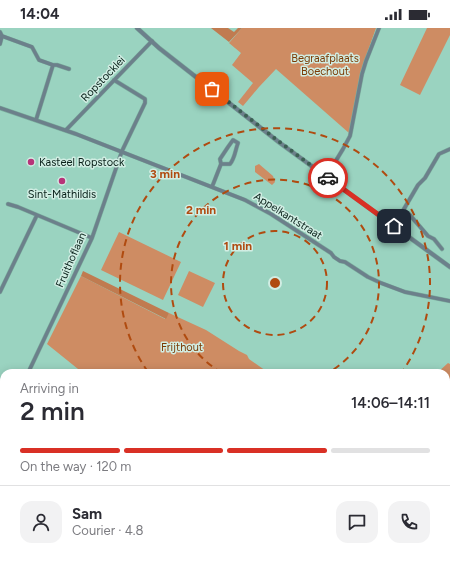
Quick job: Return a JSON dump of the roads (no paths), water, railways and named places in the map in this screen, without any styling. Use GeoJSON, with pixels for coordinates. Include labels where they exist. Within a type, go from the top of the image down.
{"type":"FeatureCollection","features":[{"type":"Feature","properties":{"kind":"street"},"geometry":{"type":"LineString","coordinates":[[137,28],[170,56],[277,140],[450,267]]}},
{"type":"Feature","properties":{"kind":"street"},"geometry":{"type":"LineString","coordinates":[[326,177],[350,136],[362,74],[379,28]]}},
{"type":"Feature","properties":{"kind":"street"},"geometry":{"type":"LineString","coordinates":[[0,32],[2,36],[0,44]]}},
{"type":"Feature","properties":{"kind":"street"},"geometry":{"type":"LineString","coordinates":[[2,36],[32,47],[39,60],[69,69]]}},
{"type":"Feature","properties":{"kind":"street","name":"Ropstocklei"},"geometry":{"type":"LineString","coordinates":[[66,130],[152,40]]}},
{"type":"Feature","properties":{"kind":"street"},"geometry":{"type":"LineString","coordinates":[[36,120],[53,65]]}},
{"type":"Feature","properties":{"kind":"street","name":"Fruithoflaan"},"geometry":{"type":"LineString","coordinates":[[30,369],[92,238],[122,151],[145,103],[145,99],[114,80]]}},
{"type":"Feature","properties":{"kind":"street","name":"Appelkantstraat"},"geometry":{"type":"LineString","coordinates":[[0,108],[122,151],[245,200],[272,214],[331,253],[340,261],[345,262],[381,284],[405,292],[450,301]]}},
{"type":"Feature","properties":{"kind":"street"},"geometry":{"type":"LineString","coordinates":[[212,187],[221,164],[220,159],[233,140],[238,143],[234,159],[230,164],[221,164]]}},
{"type":"Feature","properties":{"kind":"street"},"geometry":{"type":"LineString","coordinates":[[394,226],[418,185],[425,178],[439,154],[450,148]]}},
{"type":"Feature","properties":{"kind":"street"},"geometry":{"type":"LineString","coordinates":[[8,204],[92,238]]}},
{"type":"Feature","properties":{"kind":"street"},"geometry":{"type":"LineString","coordinates":[[402,213],[406,212],[409,214],[428,236],[434,239],[442,249]]}},
{"type":"Feature","properties":{"kind":"street"},"geometry":{"type":"LineString","coordinates":[[0,292],[37,215]]}},
{"type":"Feature","properties":{"kind":"place","name":"Kasteel Ropstock"},"geometry":{"type":"Point","coordinates":[31,162]}},
{"type":"Feature","properties":{"kind":"place","name":"Sint-Mathildis"},"geometry":{"type":"Point","coordinates":[62,181]}},
{"type":"Feature","properties":{"kind":"park label","name":"Begraafplaats Boechout"},"geometry":{"type":"Point","coordinates":[325,64]}},
{"type":"Feature","properties":{"kind":"park label","name":"Frijthout"},"geometry":{"type":"Point","coordinates":[182,347]}}]}
